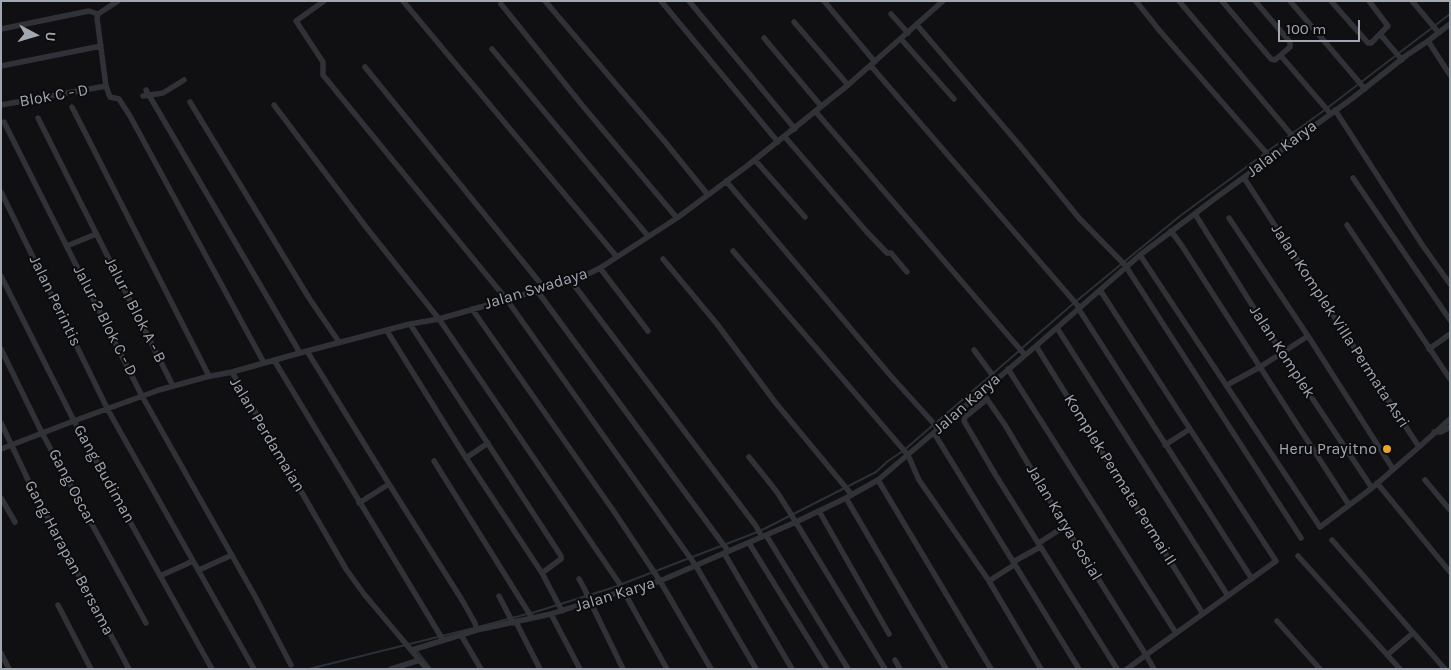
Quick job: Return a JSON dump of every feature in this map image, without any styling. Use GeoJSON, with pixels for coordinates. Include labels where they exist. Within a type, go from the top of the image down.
{"type":"FeatureCollection","features":[{"type":"Feature","properties":{"kind":"street"},"geometry":{"type":"LineString","coordinates":[[98,14],[118,1]]}},
{"type":"Feature","properties":{"kind":"street"},"geometry":{"type":"LineString","coordinates":[[324,1],[296,21],[323,62],[322,75],[507,300],[688,554],[756,669]]}},
{"type":"Feature","properties":{"kind":"street"},"geometry":{"type":"LineString","coordinates":[[403,1],[616,257]]}},
{"type":"Feature","properties":{"kind":"street"},"geometry":{"type":"LineString","coordinates":[[545,1],[708,195]]}},
{"type":"Feature","properties":{"kind":"street"},"geometry":{"type":"LineString","coordinates":[[661,1],[778,142]]}},
{"type":"Feature","properties":{"kind":"street"},"geometry":{"type":"LineString","coordinates":[[689,1],[795,129]]}},
{"type":"Feature","properties":{"kind":"street"},"geometry":{"type":"LineString","coordinates":[[824,1],[873,64],[1078,307],[1252,579]]}},
{"type":"Feature","properties":{"kind":"street","name":"Jalan Swadaya"},"geometry":{"type":"LineString","coordinates":[[232,372],[307,350],[410,324],[439,319],[538,292],[578,279],[600,268],[677,218],[785,137],[873,64],[943,1]]}},
{"type":"Feature","properties":{"kind":"street"},"geometry":{"type":"LineString","coordinates":[[1136,1],[1269,156]]}},
{"type":"Feature","properties":{"kind":"street"},"geometry":{"type":"LineString","coordinates":[[1179,1],[1293,136]]}},
{"type":"Feature","properties":{"kind":"street"},"geometry":{"type":"LineString","coordinates":[[1222,1],[1259,46],[1271,59],[1275,60],[1290,47],[1290,42],[1255,1]]}},
{"type":"Feature","properties":{"kind":"street"},"geometry":{"type":"LineString","coordinates":[[1290,1],[1365,89]]}},
{"type":"Feature","properties":{"kind":"street"},"geometry":{"type":"LineString","coordinates":[[1331,1],[1368,43],[1371,43],[1388,26],[1388,23],[1369,1]]}},
{"type":"Feature","properties":{"kind":"street"},"geometry":{"type":"LineString","coordinates":[[1412,1],[1435,29]]}},
{"type":"Feature","properties":{"kind":"street"},"geometry":{"type":"LineString","coordinates":[[501,4],[582,105],[677,218]]}},
{"type":"Feature","properties":{"kind":"street"},"geometry":{"type":"LineString","coordinates":[[1,29],[89,11],[98,14]]}},
{"type":"Feature","properties":{"kind":"street"},"geometry":{"type":"LineString","coordinates":[[98,14],[97,24],[106,86],[110,96],[119,99],[125,109],[264,363]]}},
{"type":"Feature","properties":{"kind":"street"},"geometry":{"type":"LineString","coordinates":[[891,14],[908,33]]}},
{"type":"Feature","properties":{"kind":"street"},"geometry":{"type":"LineString","coordinates":[[794,22],[848,85]]}},
{"type":"Feature","properties":{"kind":"street"},"geometry":{"type":"LineString","coordinates":[[917,24],[1022,147],[1079,218],[1125,267],[1301,538]]}},
{"type":"Feature","properties":{"kind":"street","name":"Jalan Karya"},"geometry":{"type":"LineString","coordinates":[[413,649],[441,637],[461,635],[476,627],[514,622],[530,615],[551,614],[560,607],[621,587],[658,579],[694,563],[749,543],[792,517],[819,511],[878,480],[905,452],[936,430],[982,392],[994,377],[1008,369],[1036,346],[1078,307],[1140,255],[1244,178],[1293,136],[1330,110],[1365,89],[1401,58],[1428,41],[1435,29],[1450,24]]}},
{"type":"Feature","properties":{"kind":"street"},"geometry":{"type":"LineString","coordinates":[[1380,34],[1401,58]]}},
{"type":"Feature","properties":{"kind":"street"},"geometry":{"type":"LineString","coordinates":[[764,38],[821,106]]}},
{"type":"Feature","properties":{"kind":"street"},"geometry":{"type":"LineString","coordinates":[[901,39],[954,99]]}},
{"type":"Feature","properties":{"kind":"street"},"geometry":{"type":"LineString","coordinates":[[1428,41],[1450,75]]}},
{"type":"Feature","properties":{"kind":"street"},"geometry":{"type":"LineString","coordinates":[[1,66],[101,46]]}},
{"type":"Feature","properties":{"kind":"street"},"geometry":{"type":"LineString","coordinates":[[492,50],[648,236]]}},
{"type":"Feature","properties":{"kind":"street"},"geometry":{"type":"LineString","coordinates":[[1281,56],[1330,110],[1450,284]]}},
{"type":"Feature","properties":{"kind":"street"},"geometry":{"type":"LineString","coordinates":[[365,67],[545,289]]}},
{"type":"Feature","properties":{"kind":"street"},"geometry":{"type":"LineString","coordinates":[[142,96],[148,93],[163,93],[184,80]]}},
{"type":"Feature","properties":{"kind":"street","name":"Blok C - D"},"geometry":{"type":"LineString","coordinates":[[1,105],[106,86]]}},
{"type":"Feature","properties":{"kind":"street"},"geometry":{"type":"LineString","coordinates":[[148,93],[300,352]]}},
{"type":"Feature","properties":{"kind":"street"},"geometry":{"type":"LineString","coordinates":[[190,102],[309,298],[339,342]]}},
{"type":"Feature","properties":{"kind":"street"},"geometry":{"type":"LineString","coordinates":[[274,105],[366,227],[439,319],[621,587],[667,669]]}},
{"type":"Feature","properties":{"kind":"street"},"geometry":{"type":"LineString","coordinates":[[72,107],[209,376]]}},
{"type":"Feature","properties":{"kind":"street"},"geometry":{"type":"LineString","coordinates":[[815,111],[1024,354]]}},
{"type":"Feature","properties":{"kind":"street","name":"Jalur 1 Blok A - B"},"geometry":{"type":"LineString","coordinates":[[38,118],[173,386]]}},
{"type":"Feature","properties":{"kind":"street","name":"Jalur 2 Blok C - D"},"geometry":{"type":"LineString","coordinates":[[4,122],[142,396],[291,665]]}},
{"type":"Feature","properties":{"kind":"street"},"geometry":{"type":"LineString","coordinates":[[785,137],[866,231],[887,253],[891,253],[907,272]]}},
{"type":"Feature","properties":{"kind":"street"},"geometry":{"type":"LineString","coordinates":[[755,160],[805,217]]}},
{"type":"Feature","properties":{"kind":"street","name":"Jalan Komplek Villa Permata Asri"},"geometry":{"type":"LineString","coordinates":[[1244,178],[1419,447]]}},
{"type":"Feature","properties":{"kind":"street"},"geometry":{"type":"LineString","coordinates":[[1353,178],[1450,320]]}},
{"type":"Feature","properties":{"kind":"street"},"geometry":{"type":"LineString","coordinates":[[726,181],[859,339],[932,421],[1014,564],[1078,669]]}},
{"type":"Feature","properties":{"kind":"street","name":"Jalan Perintis"},"geometry":{"type":"LineString","coordinates":[[1,192],[108,410],[254,669]]}},
{"type":"Feature","properties":{"kind":"street","name":"Jalan Komplek"},"geometry":{"type":"LineString","coordinates":[[1195,214],[1282,352],[1372,488]]}},
{"type":"Feature","properties":{"kind":"street","name":"Jalan Komplek Villa Permata Asri"},"geometry":{"type":"LineString","coordinates":[[1229,218],[1308,336],[1393,470]]}},
{"type":"Feature","properties":{"kind":"street"},"geometry":{"type":"LineString","coordinates":[[1347,225],[1450,379]]}},
{"type":"Feature","properties":{"kind":"street"},"geometry":{"type":"LineString","coordinates":[[1171,231],[1350,505]]}},
{"type":"Feature","properties":{"kind":"street"},"geometry":{"type":"LineString","coordinates":[[67,246],[96,234]]}},
{"type":"Feature","properties":{"kind":"street"},"geometry":{"type":"LineString","coordinates":[[733,251],[905,452],[919,480],[989,581],[1041,669]]}},
{"type":"Feature","properties":{"kind":"street"},"geometry":{"type":"LineString","coordinates":[[1140,255],[1320,527],[1372,488],[1450,419]]}},
{"type":"Feature","properties":{"kind":"street"},"geometry":{"type":"LineString","coordinates":[[663,259],[842,484],[946,669]]}},
{"type":"Feature","properties":{"kind":"street"},"geometry":{"type":"LineString","coordinates":[[600,268],[648,331]]}},
{"type":"Feature","properties":{"kind":"street","name":"Gang Budiman"},"geometry":{"type":"LineString","coordinates":[[1,276],[74,421],[212,669]]}},
{"type":"Feature","properties":{"kind":"street"},"geometry":{"type":"LineString","coordinates":[[571,281],[763,535],[848,669]]}},
{"type":"Feature","properties":{"kind":"street"},"geometry":{"type":"LineString","coordinates":[[1100,290],[1276,561],[1126,669]]}},
{"type":"Feature","properties":{"kind":"street"},"geometry":{"type":"LineString","coordinates":[[538,292],[720,541],[792,669]]}},
{"type":"Feature","properties":{"kind":"street"},"geometry":{"type":"LineString","coordinates":[[472,309],[615,513],[658,579],[710,669]]}},
{"type":"Feature","properties":{"kind":"street"},"geometry":{"type":"LineString","coordinates":[[410,324],[561,556],[561,559],[542,573]]}},
{"type":"Feature","properties":{"kind":"street"},"geometry":{"type":"LineString","coordinates":[[1057,328],[1228,596]]}},
{"type":"Feature","properties":{"kind":"street"},"geometry":{"type":"LineString","coordinates":[[387,330],[466,458],[542,573],[560,607]]}},
{"type":"Feature","properties":{"kind":"street"},"geometry":{"type":"LineString","coordinates":[[1429,349],[1450,334]]}},
{"type":"Feature","properties":{"kind":"street"},"geometry":{"type":"LineString","coordinates":[[1226,385],[1260,367],[1308,336]]}},
{"type":"Feature","properties":{"kind":"street","name":"Komplek Permata Permai II"},"geometry":{"type":"LineString","coordinates":[[1036,346],[1203,614]]}},
{"type":"Feature","properties":{"kind":"street","name":"Gang Oscar"},"geometry":{"type":"LineString","coordinates":[[1,349],[42,433],[146,623]]}},
{"type":"Feature","properties":{"kind":"street"},"geometry":{"type":"LineString","coordinates":[[307,350],[457,592],[476,627]]}},
{"type":"Feature","properties":{"kind":"street"},"geometry":{"type":"LineString","coordinates":[[974,350],[994,377]]}},
{"type":"Feature","properties":{"kind":"street"},"geometry":{"type":"LineString","coordinates":[[274,360],[441,637]]}},
{"type":"Feature","properties":{"kind":"street"},"geometry":{"type":"LineString","coordinates":[[1008,369],[1176,633]]}},
{"type":"Feature","properties":{"kind":"street","name":"Jalan Perdamaian"},"geometry":{"type":"LineString","coordinates":[[1,449],[142,396],[209,376],[232,372],[340,559],[364,594],[413,649],[427,669]]}},
{"type":"Feature","properties":{"kind":"street","name":"Jalan Karya Sosial"},"geometry":{"type":"LineString","coordinates":[[982,392],[1005,426],[1154,669]]}},
{"type":"Feature","properties":{"kind":"street"},"geometry":{"type":"LineString","coordinates":[[987,399],[965,416],[964,421],[1117,669]]}},
{"type":"Feature","properties":{"kind":"street","name":"Gang Harapan Bersama"},"geometry":{"type":"LineString","coordinates":[[1,424],[30,484],[129,669]]}},
{"type":"Feature","properties":{"kind":"street"},"geometry":{"type":"LineString","coordinates":[[1434,432],[1442,432],[1450,427]]}},
{"type":"Feature","properties":{"kind":"street"},"geometry":{"type":"LineString","coordinates":[[1165,445],[1190,429]]}},
{"type":"Feature","properties":{"kind":"street"},"geometry":{"type":"LineString","coordinates":[[466,458],[488,444]]}},
{"type":"Feature","properties":{"kind":"street"},"geometry":{"type":"LineString","coordinates":[[749,457],[777,492],[885,669]]}},
{"type":"Feature","properties":{"kind":"street"},"geometry":{"type":"LineString","coordinates":[[434,461],[530,615]]}},
{"type":"Feature","properties":{"kind":"street"},"geometry":{"type":"LineString","coordinates":[[878,480],[991,669]]}},
{"type":"Feature","properties":{"kind":"street"},"geometry":{"type":"LineString","coordinates":[[1425,480],[1450,510]]}},
{"type":"Feature","properties":{"kind":"street"},"geometry":{"type":"LineString","coordinates":[[1377,483],[1450,572]]}},
{"type":"Feature","properties":{"kind":"street"},"geometry":{"type":"LineString","coordinates":[[359,503],[389,484]]}},
{"type":"Feature","properties":{"kind":"street"},"geometry":{"type":"LineString","coordinates":[[1,498],[15,522]]}},
{"type":"Feature","properties":{"kind":"street"},"geometry":{"type":"LineString","coordinates":[[819,511],[889,634]]}},
{"type":"Feature","properties":{"kind":"street"},"geometry":{"type":"LineString","coordinates":[[989,581],[1065,526]]}},
{"type":"Feature","properties":{"kind":"street"},"geometry":{"type":"LineString","coordinates":[[1332,540],[1444,669]]}},
{"type":"Feature","properties":{"kind":"street"},"geometry":{"type":"LineString","coordinates":[[749,543],[827,669]]}},
{"type":"Feature","properties":{"kind":"street"},"geometry":{"type":"LineString","coordinates":[[199,570],[232,556]]}},
{"type":"Feature","properties":{"kind":"street"},"geometry":{"type":"LineString","coordinates":[[1298,556],[1400,669]]}},
{"type":"Feature","properties":{"kind":"street"},"geometry":{"type":"LineString","coordinates":[[160,576],[193,560]]}},
{"type":"Feature","properties":{"kind":"street"},"geometry":{"type":"LineString","coordinates":[[579,579],[623,669]]}},
{"type":"Feature","properties":{"kind":"street"},"geometry":{"type":"LineString","coordinates":[[499,596],[540,669]]}},
{"type":"Feature","properties":{"kind":"street"},"geometry":{"type":"LineString","coordinates":[[58,606],[92,669]]}},
{"type":"Feature","properties":{"kind":"street"},"geometry":{"type":"LineString","coordinates":[[551,614],[580,669]]}},
{"type":"Feature","properties":{"kind":"street"},"geometry":{"type":"LineString","coordinates":[[1277,621],[1320,669]]}},
{"type":"Feature","properties":{"kind":"street"},"geometry":{"type":"LineString","coordinates":[[1387,654],[1413,633]]}},
{"type":"Feature","properties":{"kind":"street"},"geometry":{"type":"LineString","coordinates":[[461,635],[481,669]]}},
{"type":"Feature","properties":{"kind":"street"},"geometry":{"type":"LineString","coordinates":[[1,653],[9,669]]}},
{"type":"Feature","properties":{"kind":"street"},"geometry":{"type":"LineString","coordinates":[[392,669],[420,660]]}},
{"type":"Feature","properties":{"kind":"street"},"geometry":{"type":"LineString","coordinates":[[895,660],[900,669]]}},
{"type":"Feature","properties":{"kind":"waterway"},"geometry":{"type":"LineString","coordinates":[[1268,151],[1450,14]]}},
{"type":"Feature","properties":{"kind":"waterway"},"geometry":{"type":"LineString","coordinates":[[1022,348],[1180,216],[1264,154]]}},
{"type":"Feature","properties":{"kind":"waterway"},"geometry":{"type":"LineString","coordinates":[[622,584],[760,531],[876,472],[1019,351]]}},
{"type":"Feature","properties":{"kind":"waterway"},"geometry":{"type":"LineString","coordinates":[[532,613],[618,586]]}},
{"type":"Feature","properties":{"kind":"waterway"},"geometry":{"type":"LineString","coordinates":[[478,627],[527,614]]}},
{"type":"Feature","properties":{"kind":"waterway"},"geometry":{"type":"LineString","coordinates":[[309,669],[474,628]]}},
{"type":"Feature","properties":{"kind":"waterway"},"geometry":{"type":"LineString","coordinates":[[417,651],[431,669]]}},
{"type":"Feature","properties":{"kind":"place","name":"Heru Prayitno"},"geometry":{"type":"Point","coordinates":[1387,449]}}]}
